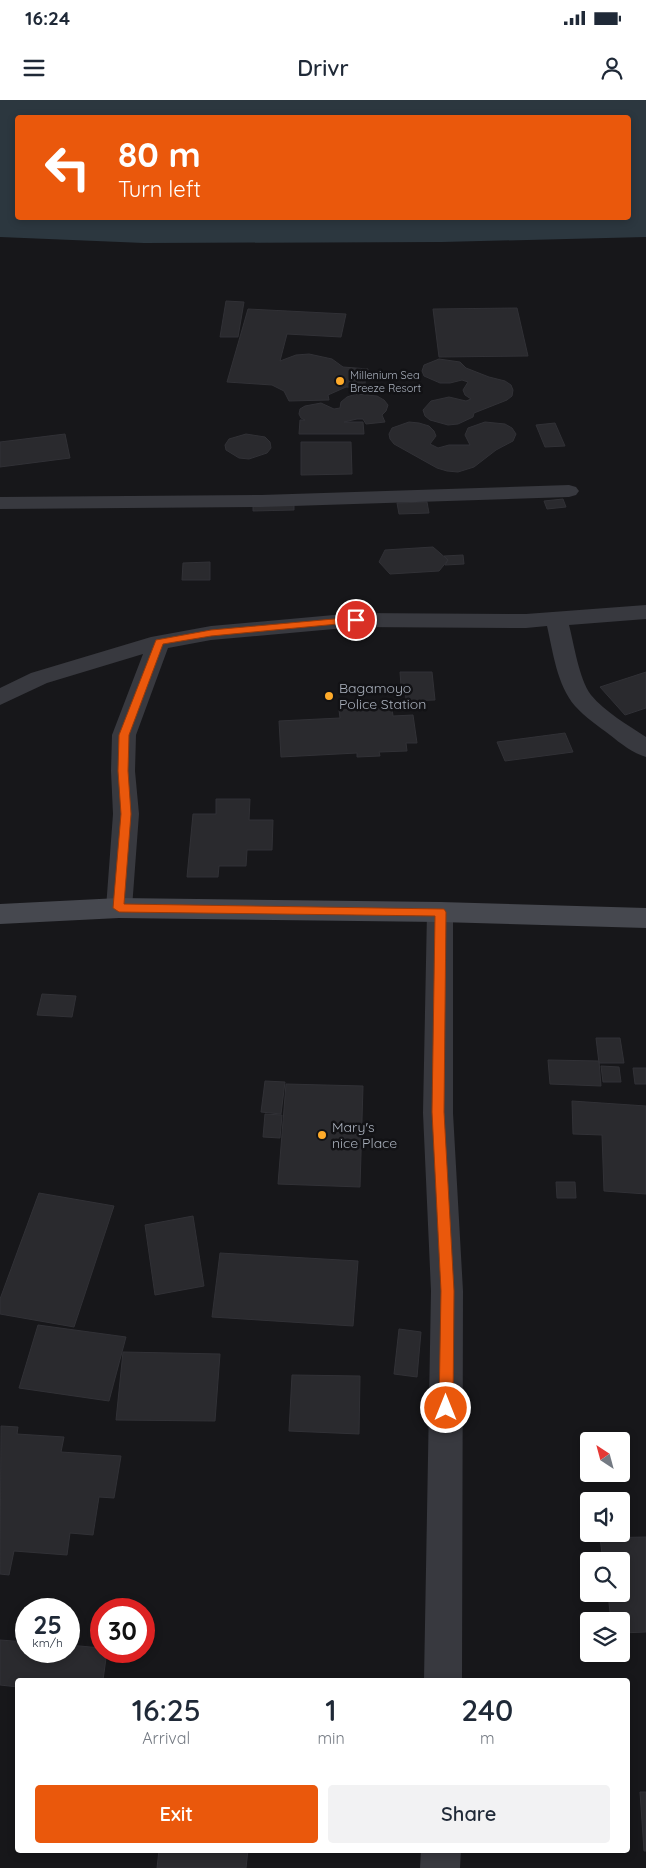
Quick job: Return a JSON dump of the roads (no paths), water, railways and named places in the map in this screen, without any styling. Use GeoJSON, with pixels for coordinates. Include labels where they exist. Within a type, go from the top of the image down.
{"type":"FeatureCollection","features":[{"type":"Feature","properties":{"kind":"main road"},"geometry":{"type":"LineString","coordinates":[[0,914],[119,908],[440,912],[646,918]]}},
{"type":"Feature","properties":{"kind":"street"},"geometry":{"type":"LineString","coordinates":[[0,503],[261,501],[569,491]]}},
{"type":"Feature","properties":{"kind":"street"},"geometry":{"type":"LineString","coordinates":[[0,697],[39,678],[159,642],[211,633],[356,620],[526,622],[646,612]]}},
{"type":"Feature","properties":{"kind":"street"},"geometry":{"type":"LineString","coordinates":[[556,620],[564,652],[580,696],[609,722],[646,749]]}},
{"type":"Feature","properties":{"kind":"street"},"geometry":{"type":"LineString","coordinates":[[119,908],[126,814],[123,771],[124,735],[159,642]]}},
{"type":"Feature","properties":{"kind":"street"},"geometry":{"type":"LineString","coordinates":[[440,912],[438,1112],[447,1291],[443,1678]]}},
{"type":"Feature","properties":{"kind":"street"},"geometry":{"type":"LineString","coordinates":[[440,1868],[441,1853]]}},
{"type":"Feature","properties":{"kind":"place","name":"Millenium Sea Breeze Resort"},"geometry":{"type":"Point","coordinates":[340,381]}},
{"type":"Feature","properties":{"kind":"place","name":"Bagamoyo Police Station"},"geometry":{"type":"Point","coordinates":[329,696]}},
{"type":"Feature","properties":{"kind":"place","name":"Mary's nice Place"},"geometry":{"type":"Point","coordinates":[322,1135]}}]}
